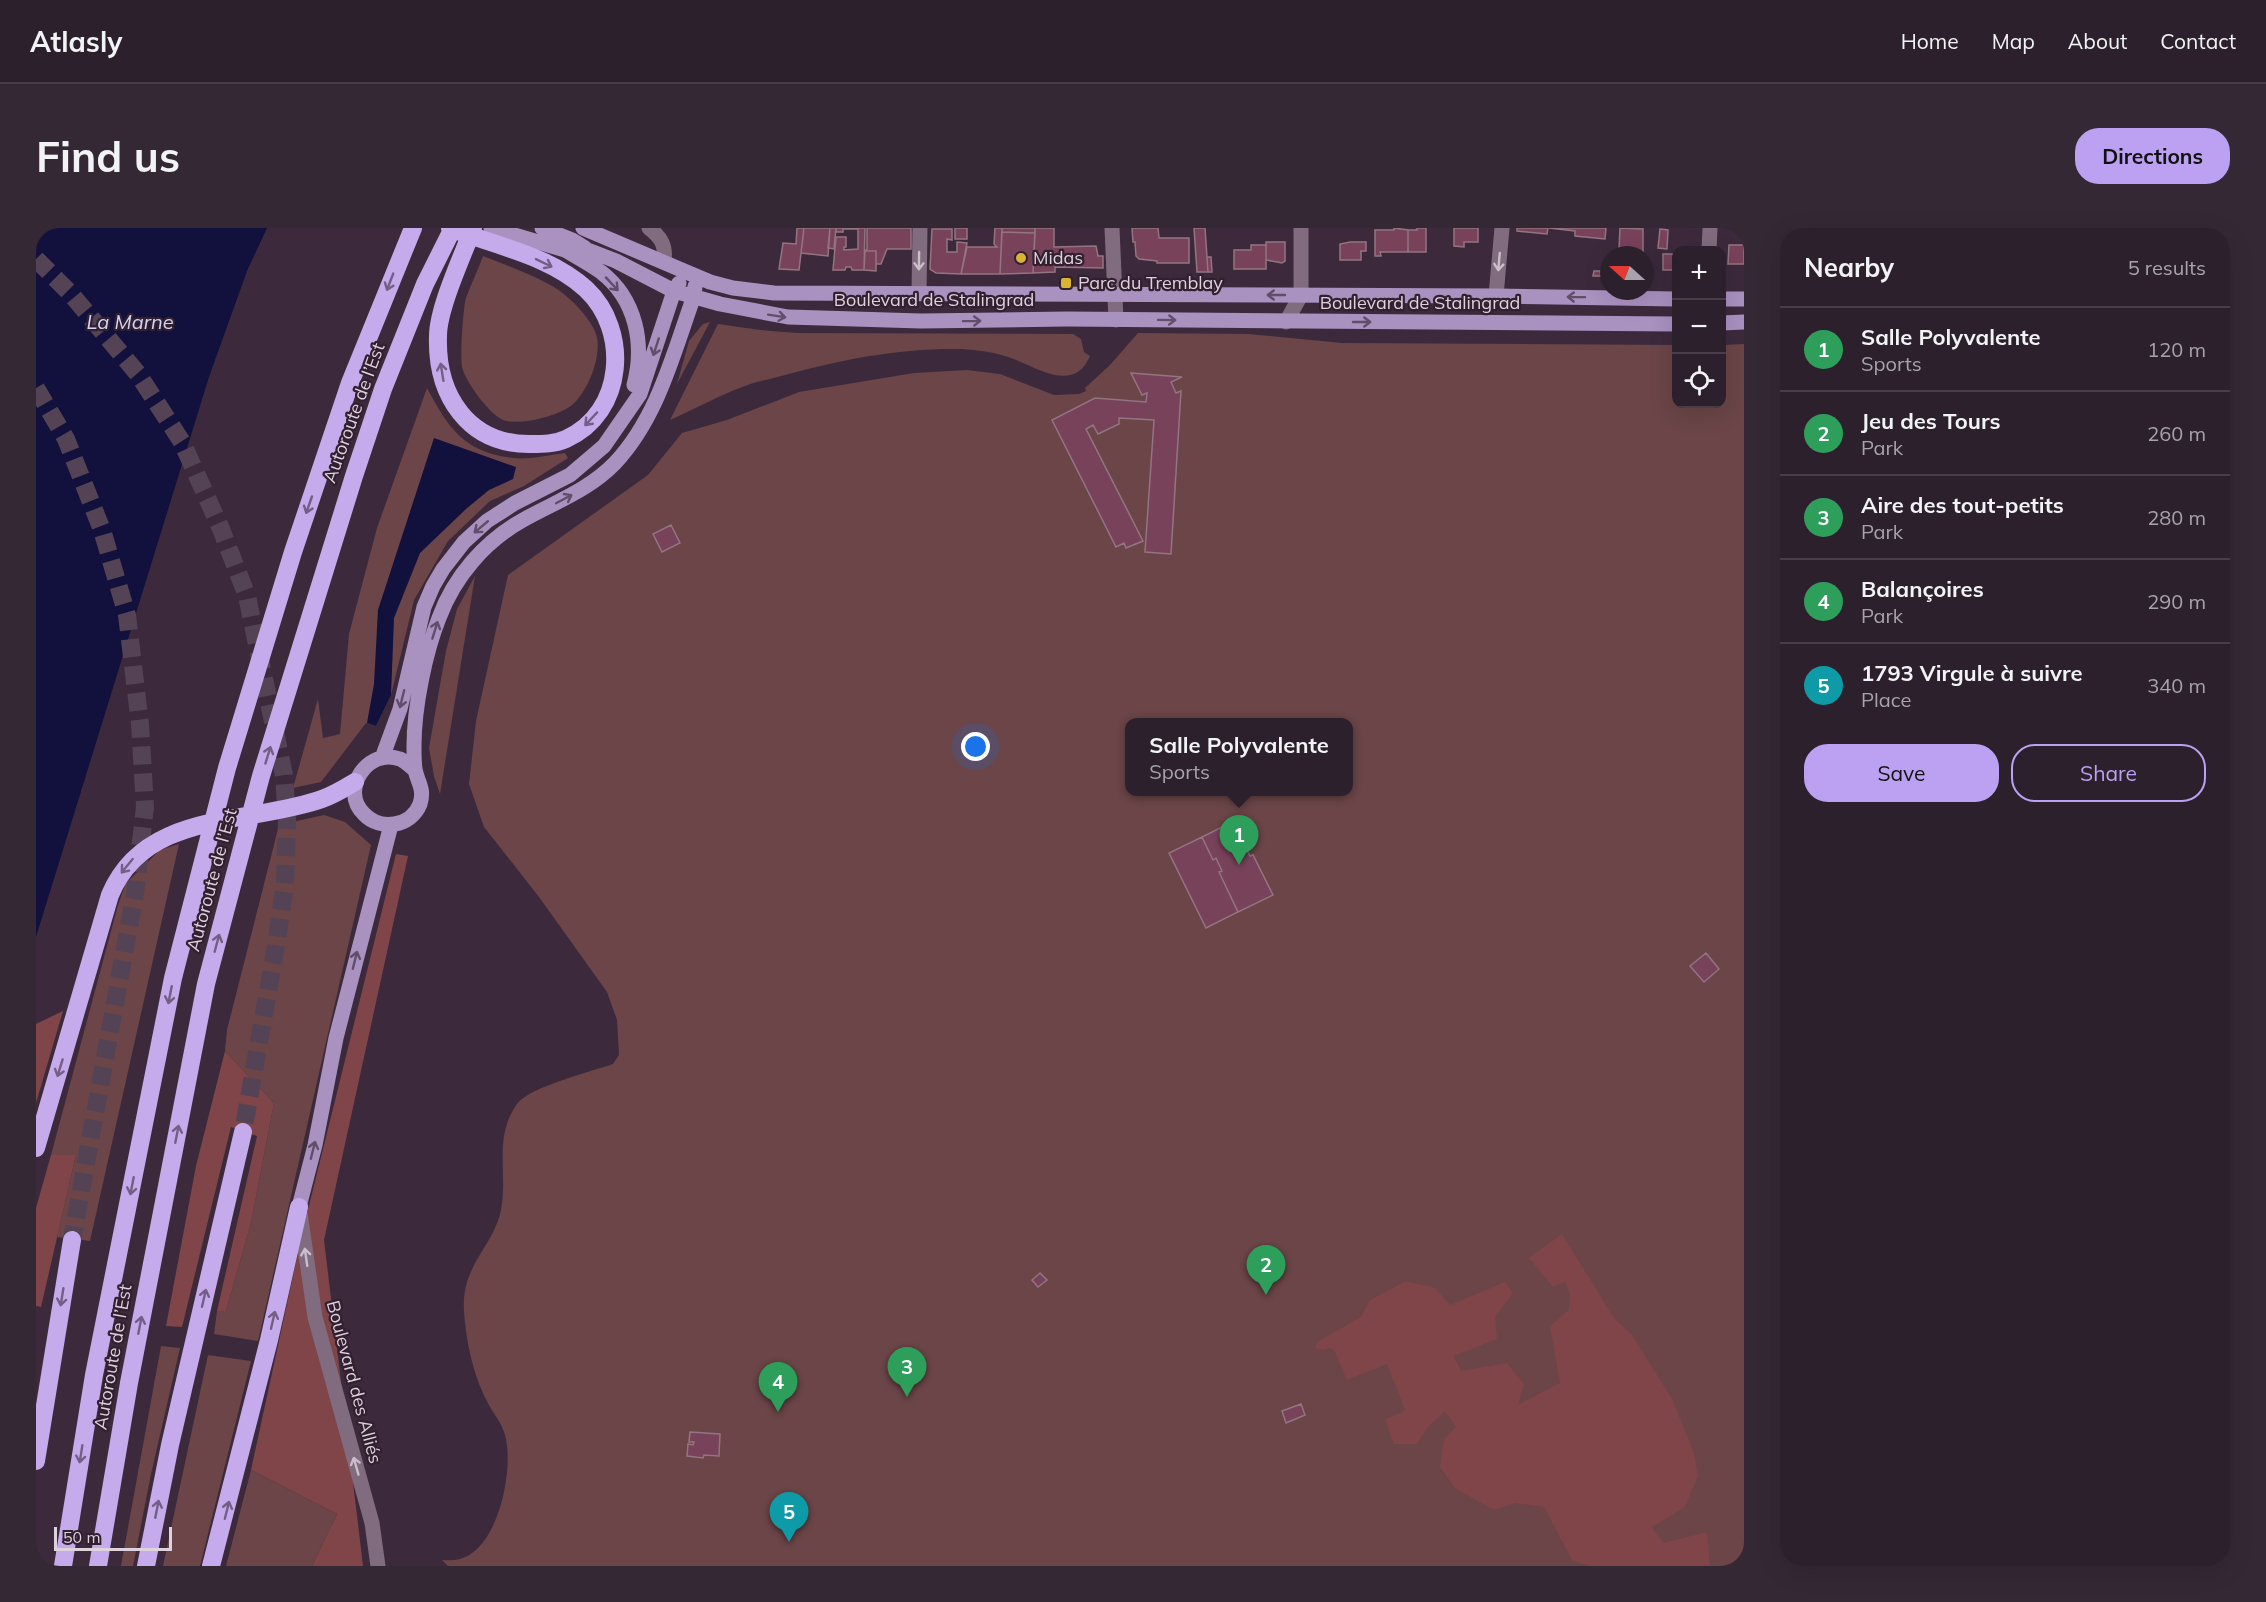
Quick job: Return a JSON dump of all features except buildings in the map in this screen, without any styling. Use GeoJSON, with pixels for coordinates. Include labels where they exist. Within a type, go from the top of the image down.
{"type":"FeatureCollection","features":[{"type":"Feature","properties":{"kind":"highway","name":"Autoroute de l’Est"},"geometry":{"type":"LineString","coordinates":[[63,1566],[94,1375],[173,978],[227,768],[293,552],[350,383],[413,228]]}},
{"type":"Feature","properties":{"kind":"highway","name":"Autoroute de l’Est"},"geometry":{"type":"LineString","coordinates":[[98,1566],[129,1383],[209,972],[261,776],[354,476],[383,389],[425,284],[452,228]]}},
{"type":"Feature","properties":{"kind":"highway"},"geometry":{"type":"LineString","coordinates":[[452,228],[491,233],[568,276],[586,289],[608,319],[617,355],[613,382],[599,411],[589,423],[567,438],[542,444],[515,445],[488,435],[476,430],[456,407],[446,389],[440,366],[438,336],[440,324],[473,228]]}},
{"type":"Feature","properties":{"kind":"highway"},"geometry":{"type":"LineString","coordinates":[[36,1148],[114,885],[127,865],[136,855],[174,832],[322,799],[356,782]]}},
{"type":"Feature","properties":{"kind":"highway"},"geometry":{"type":"LineString","coordinates":[[146,1566],[170,1445],[243,1132]]}},
{"type":"Feature","properties":{"kind":"highway"},"geometry":{"type":"LineString","coordinates":[[211,1566],[299,1207]]}},
{"type":"Feature","properties":{"kind":"highway"},"geometry":{"type":"LineString","coordinates":[[36,1461],[72,1240]]}},
{"type":"Feature","properties":{"kind":"main road"},"geometry":{"type":"LineString","coordinates":[[542,228],[572,240],[585,249]]}},
{"type":"Feature","properties":{"kind":"main road","name":"Boulevard de Stalingrad"},"geometry":{"type":"LineString","coordinates":[[583,228],[690,275],[733,288],[756,291],[1672,299]]}},
{"type":"Feature","properties":{"kind":"main road","name":"Boulevard de Stalingrad"},"geometry":{"type":"LineString","coordinates":[[491,233],[565,250],[585,249],[616,261],[674,291],[757,312],[788,317],[921,321],[1067,318],[1286,322],[1672,324]]}},
{"type":"Feature","properties":{"kind":"main road"},"geometry":{"type":"LineString","coordinates":[[565,250],[601,272],[615,286],[632,313],[638,338],[639,365],[630,406]]}},
{"type":"Feature","properties":{"kind":"main road"},"geometry":{"type":"LineString","coordinates":[[382,758],[400,709],[424,607],[443,569],[464,542],[487,521],[515,503],[560,482],[595,456],[615,433],[630,406],[640,394],[674,291],[690,275]]}},
{"type":"Feature","properties":{"kind":"main road"},"geometry":{"type":"LineString","coordinates":[[415,770],[400,759],[382,758],[365,766],[356,782],[355,799],[362,813],[375,823],[391,825],[408,819],[419,805],[422,787],[415,770],[415,729],[429,650],[439,617],[453,589],[483,550],[504,532],[579,491],[602,474],[638,435],[657,399],[693,296],[690,275]]}},
{"type":"Feature","properties":{"kind":"main road"},"geometry":{"type":"LineString","coordinates":[[1726,299],[1744,299]]}},
{"type":"Feature","properties":{"kind":"main road"},"geometry":{"type":"LineString","coordinates":[[1726,323],[1744,322]]}},
{"type":"Feature","properties":{"kind":"main road"},"geometry":{"type":"LineString","coordinates":[[299,1207],[315,1144],[339,1028],[391,825]]}},
{"type":"Feature","properties":{"kind":"street"},"geometry":{"type":"LineString","coordinates":[[649,228],[662,240],[664,262]]}},
{"type":"Feature","properties":{"kind":"street"},"geometry":{"type":"LineString","coordinates":[[919,294],[920,228]]}},
{"type":"Feature","properties":{"kind":"street"},"geometry":{"type":"LineString","coordinates":[[1112,228],[1116,320]]}},
{"type":"Feature","properties":{"kind":"street"},"geometry":{"type":"LineString","coordinates":[[1286,322],[1301,295],[1301,228]]}},
{"type":"Feature","properties":{"kind":"street"},"geometry":{"type":"LineString","coordinates":[[1496,296],[1502,228]]}},
{"type":"Feature","properties":{"kind":"street"},"geometry":{"type":"LineString","coordinates":[[1709,246],[1710,228]]}},
{"type":"Feature","properties":{"kind":"street","name":"Boulevard des Alliés"},"geometry":{"type":"LineString","coordinates":[[299,1207],[315,1317],[372,1523],[378,1566]]}},
{"type":"Feature","properties":{"kind":"shaded area"},"geometry":{"type":"Polygon","coordinates":[[[483,256],[526,273],[557,289],[579,308],[594,329],[598,342],[593,372],[578,399],[566,409],[528,421],[503,420],[497,417],[478,396],[464,373],[461,362],[466,298],[483,256]]]}},
{"type":"Feature","properties":{"kind":"shaded area"},"geometry":{"type":"Polygon","coordinates":[[[710,322],[677,384],[689,341],[703,324],[710,322]]]}},
{"type":"Feature","properties":{"kind":"shaded area"},"geometry":{"type":"Polygon","coordinates":[[[718,324],[797,333],[1073,334],[1081,339],[1084,352],[1090,356],[1075,374],[1065,376],[1054,375],[1005,356],[974,350],[916,350],[872,356],[829,364],[750,384],[670,420],[718,324]]]}},
{"type":"Feature","properties":{"kind":"shaded area"},"geometry":{"type":"Polygon","coordinates":[[[1138,333],[1249,334],[1342,343],[1672,345],[1672,408],[1726,408],[1726,345],[1744,344],[1744,1566],[448,1566],[442,1560],[465,1557],[482,1544],[497,1516],[506,1481],[508,1464],[505,1435],[484,1396],[475,1373],[464,1311],[467,1281],[497,1223],[501,1210],[505,1130],[517,1104],[524,1098],[547,1086],[613,1064],[619,1055],[617,1020],[607,992],[539,897],[484,827],[469,784],[476,721],[508,575],[648,475],[682,433],[727,420],[799,392],[914,373],[967,370],[1000,374],[1054,395],[1079,394],[1086,391],[1085,388],[1110,365],[1138,333]]]}},
{"type":"Feature","properties":{"kind":"shaded area"},"geometry":{"type":"Polygon","coordinates":[[[427,388],[451,427],[470,444],[482,450],[513,458],[532,458],[565,453],[568,458],[524,486],[490,501],[448,541],[414,600],[391,695],[376,726],[366,723],[321,782],[293,788],[318,699],[323,738],[340,734],[349,634],[377,528],[427,388]]]}},
{"type":"Feature","properties":{"kind":"shaded area"},"geometry":{"type":"Polygon","coordinates":[[[475,576],[440,794],[429,748],[446,651],[457,609],[475,576]]]}},
{"type":"Feature","properties":{"kind":"shaded area"},"geometry":{"type":"Polygon","coordinates":[[[324,815],[345,822],[371,845],[258,1341],[214,1334],[217,1311],[226,1311],[251,1223],[274,1103],[225,1051],[227,1030],[279,825],[324,815]]]}},
{"type":"Feature","properties":{"kind":"shaded area"},"geometry":{"type":"Polygon","coordinates":[[[179,844],[90,1241],[57,1237],[76,1155],[51,1155],[118,905],[126,883],[160,850],[179,844]]]}},
{"type":"Feature","properties":{"kind":"shaded area"},"geometry":{"type":"Polygon","coordinates":[[[396,854],[408,856],[324,1240],[363,1566],[312,1566],[337,1514],[251,1470],[303,1230],[396,854]]]}},
{"type":"Feature","properties":{"kind":"shaded area"},"geometry":{"type":"Polygon","coordinates":[[[63,1011],[36,1103],[36,1024],[63,1011]]]}},
{"type":"Feature","properties":{"kind":"shaded area"},"geometry":{"type":"Polygon","coordinates":[[[225,1051],[274,1103],[251,1223],[226,1311],[217,1311],[257,1136],[231,1127],[182,1327],[166,1326],[196,1166],[225,1051]]]}},
{"type":"Feature","properties":{"kind":"shaded area"},"geometry":{"type":"Polygon","coordinates":[[[51,1155],[76,1155],[41,1307],[36,1306],[36,1208],[51,1155]]]}},
{"type":"Feature","properties":{"kind":"shaded area"},"geometry":{"type":"Polygon","coordinates":[[[1562,1234],[1614,1318],[1632,1335],[1672,1399],[1694,1453],[1698,1476],[1685,1507],[1652,1527],[1663,1543],[1707,1532],[1710,1566],[1589,1566],[1572,1560],[1544,1507],[1515,1503],[1494,1510],[1456,1489],[1440,1467],[1444,1439],[1456,1427],[1445,1411],[1427,1428],[1417,1444],[1394,1444],[1385,1419],[1405,1409],[1387,1364],[1347,1380],[1334,1350],[1315,1348],[1317,1342],[1361,1317],[1370,1300],[1406,1281],[1435,1288],[1450,1305],[1505,1282],[1513,1293],[1495,1317],[1497,1339],[1454,1356],[1461,1371],[1507,1363],[1524,1384],[1518,1405],[1560,1383],[1550,1326],[1569,1310],[1570,1294],[1565,1282],[1553,1287],[1529,1258],[1562,1234]]]}},
{"type":"Feature","properties":{"kind":"shaded area"},"geometry":{"type":"Polygon","coordinates":[[[161,1346],[180,1348],[133,1566],[121,1566],[161,1346]]]}},
{"type":"Feature","properties":{"kind":"shaded area"},"geometry":{"type":"Polygon","coordinates":[[[208,1355],[251,1361],[200,1566],[163,1566],[208,1355]]]}},
{"type":"Feature","properties":{"kind":"shaded area"},"geometry":{"type":"Polygon","coordinates":[[[251,1470],[337,1514],[312,1566],[226,1566],[251,1470]]]}},
{"type":"Feature","properties":{"kind":"water","name":"La Marne"},"geometry":{"type":"Polygon","coordinates":[[[36,228],[267,228],[247,271],[209,377],[36,937],[36,228]]]}},
{"type":"Feature","properties":{"kind":"water"},"geometry":{"type":"Polygon","coordinates":[[[434,438],[516,467],[513,479],[489,490],[420,553],[394,618],[391,695],[376,726],[367,723],[374,684],[378,610],[434,438]]]}},
{"type":"Feature","properties":{"kind":"tunnel"},"geometry":{"type":"LineString","coordinates":[[36,259],[71,294],[138,374],[182,442],[221,529],[247,596],[284,775],[287,820],[285,883],[243,1132]]}},
{"type":"Feature","properties":{"kind":"tunnel"},"geometry":{"type":"LineString","coordinates":[[36,388],[66,439],[102,530],[127,615],[140,724],[145,807],[135,893],[72,1240]]}},
{"type":"Feature","properties":{"kind":"place","name":"Midas"},"geometry":{"type":"Point","coordinates":[1021,258]}},
{"type":"Feature","properties":{"kind":"place","name":"Parc du Tremblay"},"geometry":{"type":"Point","coordinates":[1066,283]}},
{"type":"Feature","properties":{"kind":"place","name":"Salle Polyvalente"},"geometry":{"type":"Point","coordinates":[1239,865]}},
{"type":"Feature","properties":{"kind":"place","name":"Jeu des Tours"},"geometry":{"type":"Point","coordinates":[1266,1295]}},
{"type":"Feature","properties":{"kind":"place","name":"Aire des tout-petits"},"geometry":{"type":"Point","coordinates":[907,1397]}},
{"type":"Feature","properties":{"kind":"place","name":"Balançoires"},"geometry":{"type":"Point","coordinates":[778,1412]}},
{"type":"Feature","properties":{"kind":"place","name":"1793 Virgule à suivre"},"geometry":{"type":"Point","coordinates":[789,1542]}}]}
